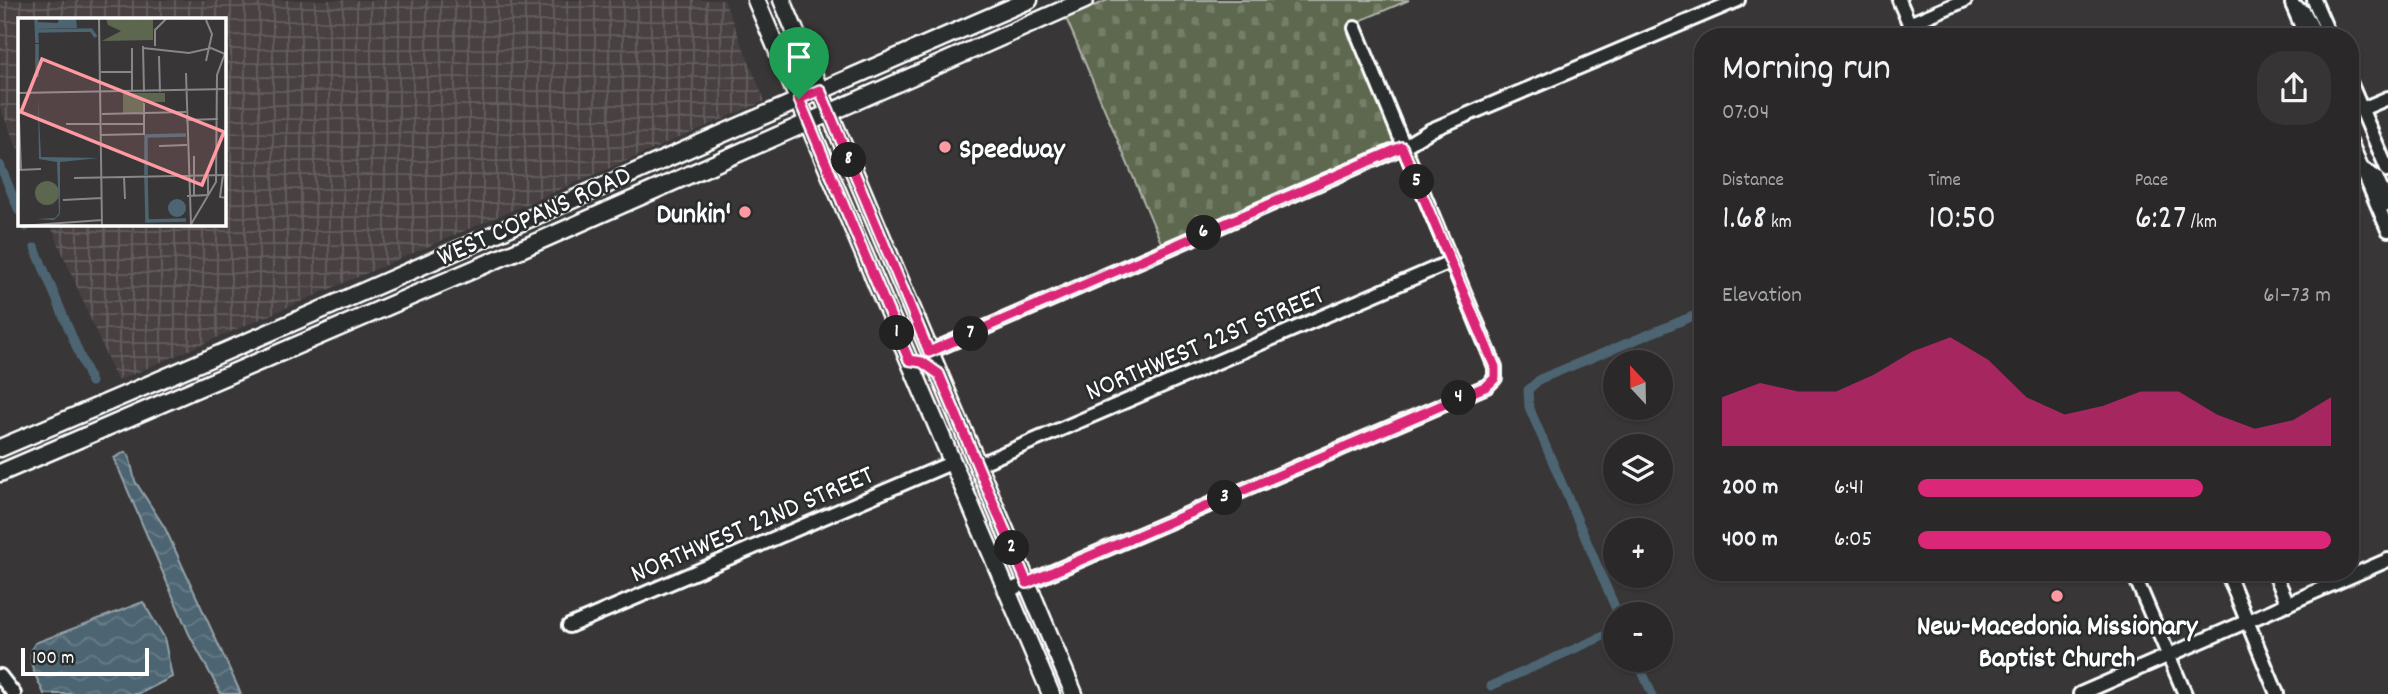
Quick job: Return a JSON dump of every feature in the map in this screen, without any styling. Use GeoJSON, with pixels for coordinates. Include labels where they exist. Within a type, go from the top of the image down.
{"type":"FeatureCollection","features":[{"type":"Feature","properties":{"kind":"main road"},"geometry":{"type":"LineString","coordinates":[[756,0],[1051,694]]}},
{"type":"Feature","properties":{"kind":"main road"},"geometry":{"type":"LineString","coordinates":[[782,0],[1073,694]]}},
{"type":"Feature","properties":{"kind":"main road","name":"WEST COPANS ROAD"},"geometry":{"type":"LineString","coordinates":[[0,448],[376,289],[799,99],[1029,0]]}},
{"type":"Feature","properties":{"kind":"main road","name":"WEST COPANS ROAD"},"geometry":{"type":"LineString","coordinates":[[0,473],[521,249],[1085,0]]}},
{"type":"Feature","properties":{"kind":"main road"},"geometry":{"type":"LineString","coordinates":[[909,360],[922,362],[939,374]]}},
{"type":"Feature","properties":{"kind":"street"},"geometry":{"type":"LineString","coordinates":[[929,352],[1402,147],[1430,130],[1738,0]]}},
{"type":"Feature","properties":{"kind":"street"},"geometry":{"type":"LineString","coordinates":[[1899,0],[1911,28]]}},
{"type":"Feature","properties":{"kind":"street"},"geometry":{"type":"LineString","coordinates":[[1909,24],[1965,0]]}},
{"type":"Feature","properties":{"kind":"street"},"geometry":{"type":"LineString","coordinates":[[2314,0],[2326,28]]}},
{"type":"Feature","properties":{"kind":"street"},"geometry":{"type":"LineString","coordinates":[[2291,3],[2302,28]]}},
{"type":"Feature","properties":{"kind":"street"},"geometry":{"type":"LineString","coordinates":[[2291,3],[2304,12],[2312,28]]}},
{"type":"Feature","properties":{"kind":"street"},"geometry":{"type":"LineString","coordinates":[[1008,591],[1487,386],[1495,378],[1495,367],[1355,28]]}},
{"type":"Feature","properties":{"kind":"street"},"geometry":{"type":"LineString","coordinates":[[2362,109],[2388,98]]}},
{"type":"Feature","properties":{"kind":"street"},"geometry":{"type":"LineString","coordinates":[[2359,102],[2388,171]]}},
{"type":"Feature","properties":{"kind":"street"},"geometry":{"type":"LineString","coordinates":[[2359,162],[2388,230]]}},
{"type":"Feature","properties":{"kind":"street"},"geometry":{"type":"LineString","coordinates":[[2362,169],[2376,177],[2388,205]]}},
{"type":"Feature","properties":{"kind":"street","name":"NORTHWEST 22ST STREET"},"geometry":{"type":"LineString","coordinates":[[977,465],[1450,262]]}},
{"type":"Feature","properties":{"kind":"street","name":"NORTHWEST 22ND STREET"},"geometry":{"type":"LineString","coordinates":[[569,626],[951,463]]}},
{"type":"Feature","properties":{"kind":"street"},"geometry":{"type":"LineString","coordinates":[[2359,573],[2388,560]]}},
{"type":"Feature","properties":{"kind":"street"},"geometry":{"type":"LineString","coordinates":[[2137,581],[2185,694]]}},
{"type":"Feature","properties":{"kind":"street"},"geometry":{"type":"LineString","coordinates":[[2231,581],[2277,694]]}},
{"type":"Feature","properties":{"kind":"street"},"geometry":{"type":"LineString","coordinates":[[2278,581],[2288,604]]}},
{"type":"Feature","properties":{"kind":"street"},"geometry":{"type":"LineString","coordinates":[[2080,694],[2340,581]]}},
{"type":"Feature","properties":{"kind":"street"},"geometry":{"type":"LineString","coordinates":[[0,677],[14,694]]}},
{"type":"Feature","properties":{"kind":"shaded area"},"geometry":{"type":"Polygon","coordinates":[[[0,0],[724,0],[765,101],[117,381],[51,226],[226,226],[226,18],[18,18],[18,150],[0,107],[0,0]]]}},
{"type":"Feature","properties":{"kind":"green space"},"geometry":{"type":"Polygon","coordinates":[[[1108,0],[1409,0],[1350,25],[1400,144],[1162,245],[1066,18],[1108,0]]]}},
{"type":"Feature","properties":{"kind":"water"},"geometry":{"type":"Polygon","coordinates":[[[125,452],[129,455],[135,481],[165,528],[241,694],[221,694],[189,634],[114,458],[125,452]]]}},
{"type":"Feature","properties":{"kind":"water"},"geometry":{"type":"Polygon","coordinates":[[[143,602],[164,637],[172,677],[139,694],[44,694],[31,662],[35,643],[143,602]]]}},
{"type":"Feature","properties":{"kind":"waterway"},"geometry":{"type":"LineString","coordinates":[[0,165],[18,209]]}},
{"type":"Feature","properties":{"kind":"waterway"},"geometry":{"type":"LineString","coordinates":[[35,248],[91,382]]}},
{"type":"Feature","properties":{"kind":"waterway"},"geometry":{"type":"LineString","coordinates":[[1613,602],[1529,407],[1528,390],[1540,379],[1694,316]]}},
{"type":"Feature","properties":{"kind":"waterway"},"geometry":{"type":"LineString","coordinates":[[1491,686],[1603,636]]}},
{"type":"Feature","properties":{"kind":"waterway"},"geometry":{"type":"LineString","coordinates":[[1642,672],[1652,694]]}},
{"type":"Feature","properties":{"kind":"place","name":"Speedway"},"geometry":{"type":"Point","coordinates":[945,147]}},
{"type":"Feature","properties":{"kind":"place","name":"Dunkin'"},"geometry":{"type":"Point","coordinates":[745,212]}},
{"type":"Feature","properties":{"kind":"place","name":"New-Macedonia Missionary Baptist Church"},"geometry":{"type":"Point","coordinates":[2057,596]}},
{"type":"Feature","properties":{"kind":"route"},"geometry":{"type":"LineString","coordinates":[[820,90],[929,352],[1402,147],[1495,367],[1495,378],[1487,386],[1027,583],[939,374],[916,359],[909,360],[814,140],[799,99],[820,90]]}}]}
